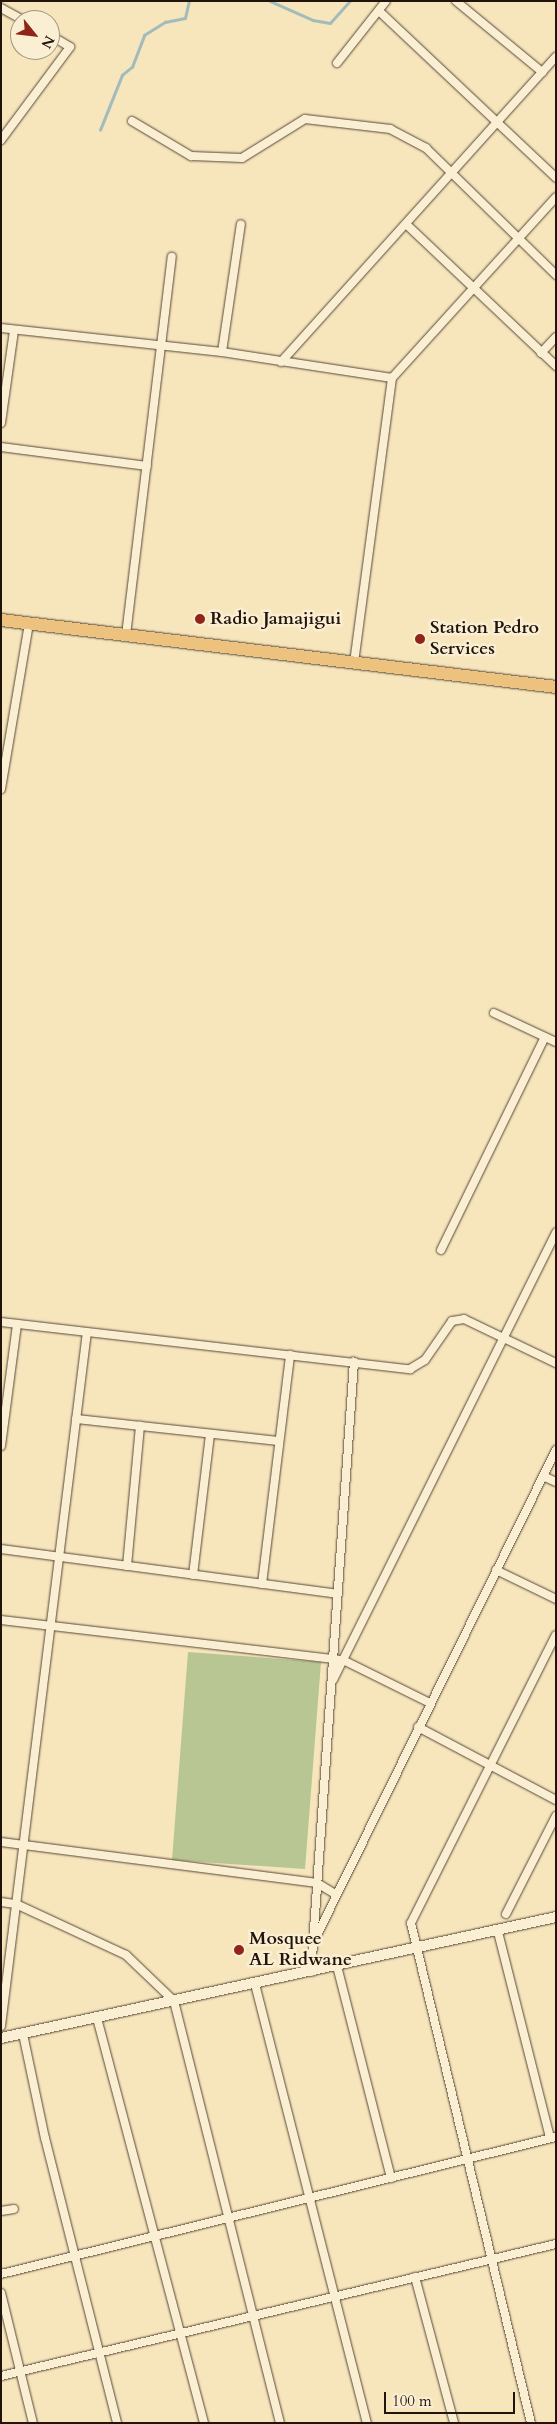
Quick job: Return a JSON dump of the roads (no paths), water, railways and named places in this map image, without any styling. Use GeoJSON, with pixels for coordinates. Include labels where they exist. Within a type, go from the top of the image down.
{"type":"FeatureCollection","features":[{"type":"Feature","properties":{"kind":"main road"},"geometry":{"type":"LineString","coordinates":[[1,620],[556,687]]}},
{"type":"Feature","properties":{"kind":"street"},"geometry":{"type":"LineString","coordinates":[[338,63],[386,1]]}},
{"type":"Feature","properties":{"kind":"street"},"geometry":{"type":"LineString","coordinates":[[456,1],[542,72]]}},
{"type":"Feature","properties":{"kind":"street"},"geometry":{"type":"LineString","coordinates":[[378,11],[556,178]]}},
{"type":"Feature","properties":{"kind":"street"},"geometry":{"type":"LineString","coordinates":[[1,140],[70,47],[60,41]]}},
{"type":"Feature","properties":{"kind":"street"},"geometry":{"type":"LineString","coordinates":[[281,362],[556,57]]}},
{"type":"Feature","properties":{"kind":"street"},"geometry":{"type":"LineString","coordinates":[[132,121],[191,156],[242,158],[305,119],[390,128],[426,148],[556,275]]}},
{"type":"Feature","properties":{"kind":"street"},"geometry":{"type":"LineString","coordinates":[[354,663],[392,378],[556,198]]}},
{"type":"Feature","properties":{"kind":"street"},"geometry":{"type":"LineString","coordinates":[[222,352],[241,224]]}},
{"type":"Feature","properties":{"kind":"street"},"geometry":{"type":"LineString","coordinates":[[406,224],[556,366]]}},
{"type":"Feature","properties":{"kind":"street"},"geometry":{"type":"LineString","coordinates":[[126,635],[172,257]]}},
{"type":"Feature","properties":{"kind":"street"},"geometry":{"type":"LineString","coordinates":[[1,328],[222,352],[392,378]]}},
{"type":"Feature","properties":{"kind":"street"},"geometry":{"type":"LineString","coordinates":[[1,423],[14,330]]}},
{"type":"Feature","properties":{"kind":"street"},"geometry":{"type":"LineString","coordinates":[[541,353],[556,337]]}},
{"type":"Feature","properties":{"kind":"street"},"geometry":{"type":"LineString","coordinates":[[1,447],[147,466]]}},
{"type":"Feature","properties":{"kind":"street"},"geometry":{"type":"LineString","coordinates":[[1,789],[28,624]]}},
{"type":"Feature","properties":{"kind":"street"},"geometry":{"type":"LineString","coordinates":[[494,1012],[556,1042]]}},
{"type":"Feature","properties":{"kind":"street"},"geometry":{"type":"LineString","coordinates":[[442,1250],[545,1037]]}},
{"type":"Feature","properties":{"kind":"street"},"geometry":{"type":"LineString","coordinates":[[331,1684],[556,1233]]}},
{"type":"Feature","properties":{"kind":"street"},"geometry":{"type":"LineString","coordinates":[[1,1322],[410,1369],[424,1360],[452,1321],[464,1319],[556,1363]]}},
{"type":"Feature","properties":{"kind":"street"},"geometry":{"type":"LineString","coordinates":[[1,1446],[4,1403],[17,1324]]}},
{"type":"Feature","properties":{"kind":"street"},"geometry":{"type":"LineString","coordinates":[[1,2026],[4,1986],[24,1845],[87,1332]]}},
{"type":"Feature","properties":{"kind":"street"},"geometry":{"type":"LineString","coordinates":[[262,1584],[290,1355]]}},
{"type":"Feature","properties":{"kind":"street"},"geometry":{"type":"LineString","coordinates":[[311,1972],[354,1362]]}},
{"type":"Feature","properties":{"kind":"street"},"geometry":{"type":"LineString","coordinates":[[76,1419],[279,1441]]}},
{"type":"Feature","properties":{"kind":"street"},"geometry":{"type":"LineString","coordinates":[[127,1566],[140,1426]]}},
{"type":"Feature","properties":{"kind":"street"},"geometry":{"type":"LineString","coordinates":[[193,1575],[210,1434]]}},
{"type":"Feature","properties":{"kind":"street"},"geometry":{"type":"LineString","coordinates":[[313,1943],[335,1894],[556,1450]]}},
{"type":"Feature","properties":{"kind":"street"},"geometry":{"type":"LineString","coordinates":[[543,1476],[556,1482]]}},
{"type":"Feature","properties":{"kind":"street"},"geometry":{"type":"LineString","coordinates":[[1,1549],[337,1594]]}},
{"type":"Feature","properties":{"kind":"street"},"geometry":{"type":"LineString","coordinates":[[496,1570],[556,1600]]}},
{"type":"Feature","properties":{"kind":"street"},"geometry":{"type":"LineString","coordinates":[[1,1620],[333,1658],[343,1660],[430,1704]]}},
{"type":"Feature","properties":{"kind":"street"},"geometry":{"type":"LineString","coordinates":[[531,2423],[411,1923],[556,1635]]}},
{"type":"Feature","properties":{"kind":"street"},"geometry":{"type":"LineString","coordinates":[[418,1727],[556,1800]]}},
{"type":"Feature","properties":{"kind":"street"},"geometry":{"type":"LineString","coordinates":[[506,1914],[556,1816]]}},
{"type":"Feature","properties":{"kind":"street"},"geometry":{"type":"LineString","coordinates":[[1,1842],[317,1883],[335,1894]]}},
{"type":"Feature","properties":{"kind":"street"},"geometry":{"type":"LineString","coordinates":[[1,1902],[16,1904],[126,1955],[174,2001],[280,2423]]}},
{"type":"Feature","properties":{"kind":"street"},"geometry":{"type":"LineString","coordinates":[[1,2038],[498,1932],[556,1917]]}},
{"type":"Feature","properties":{"kind":"street"},"geometry":{"type":"LineString","coordinates":[[1,2274],[553,2138],[498,1932]]}},
{"type":"Feature","properties":{"kind":"street"},"geometry":{"type":"LineString","coordinates":[[337,1966],[391,2178]]}},
{"type":"Feature","properties":{"kind":"street"},"geometry":{"type":"LineString","coordinates":[[255,1984],[366,2423]]}},
{"type":"Feature","properties":{"kind":"street"},"geometry":{"type":"LineString","coordinates":[[96,2018],[182,2333],[204,2423]]}},
{"type":"Feature","properties":{"kind":"street"},"geometry":{"type":"LineString","coordinates":[[23,2034],[74,2256],[117,2423]]}},
{"type":"Feature","properties":{"kind":"street"},"geometry":{"type":"LineString","coordinates":[[1,2211],[14,2209]]}},
{"type":"Feature","properties":{"kind":"street"},"geometry":{"type":"LineString","coordinates":[[1,2376],[556,2244]]}},
{"type":"Feature","properties":{"kind":"street"},"geometry":{"type":"LineString","coordinates":[[415,2277],[454,2423]]}},
{"type":"Feature","properties":{"kind":"street"},"geometry":{"type":"LineString","coordinates":[[1,2292],[33,2423]]}},
{"type":"Feature","properties":{"kind":"waterway"},"geometry":{"type":"LineString","coordinates":[[100,130],[122,75],[132,67],[144,35],[165,22],[185,18],[189,1]]}},
{"type":"Feature","properties":{"kind":"waterway"},"geometry":{"type":"LineString","coordinates":[[270,1],[313,20],[330,23],[350,1]]}},
{"type":"Feature","properties":{"kind":"place","name":"Radio Jamajigui"},"geometry":{"type":"Point","coordinates":[200,619]}},
{"type":"Feature","properties":{"kind":"place","name":"Station Pedro Services"},"geometry":{"type":"Point","coordinates":[420,639]}},
{"type":"Feature","properties":{"kind":"place","name":"Mosquee AL Ridwane"},"geometry":{"type":"Point","coordinates":[239,1950]}}]}
